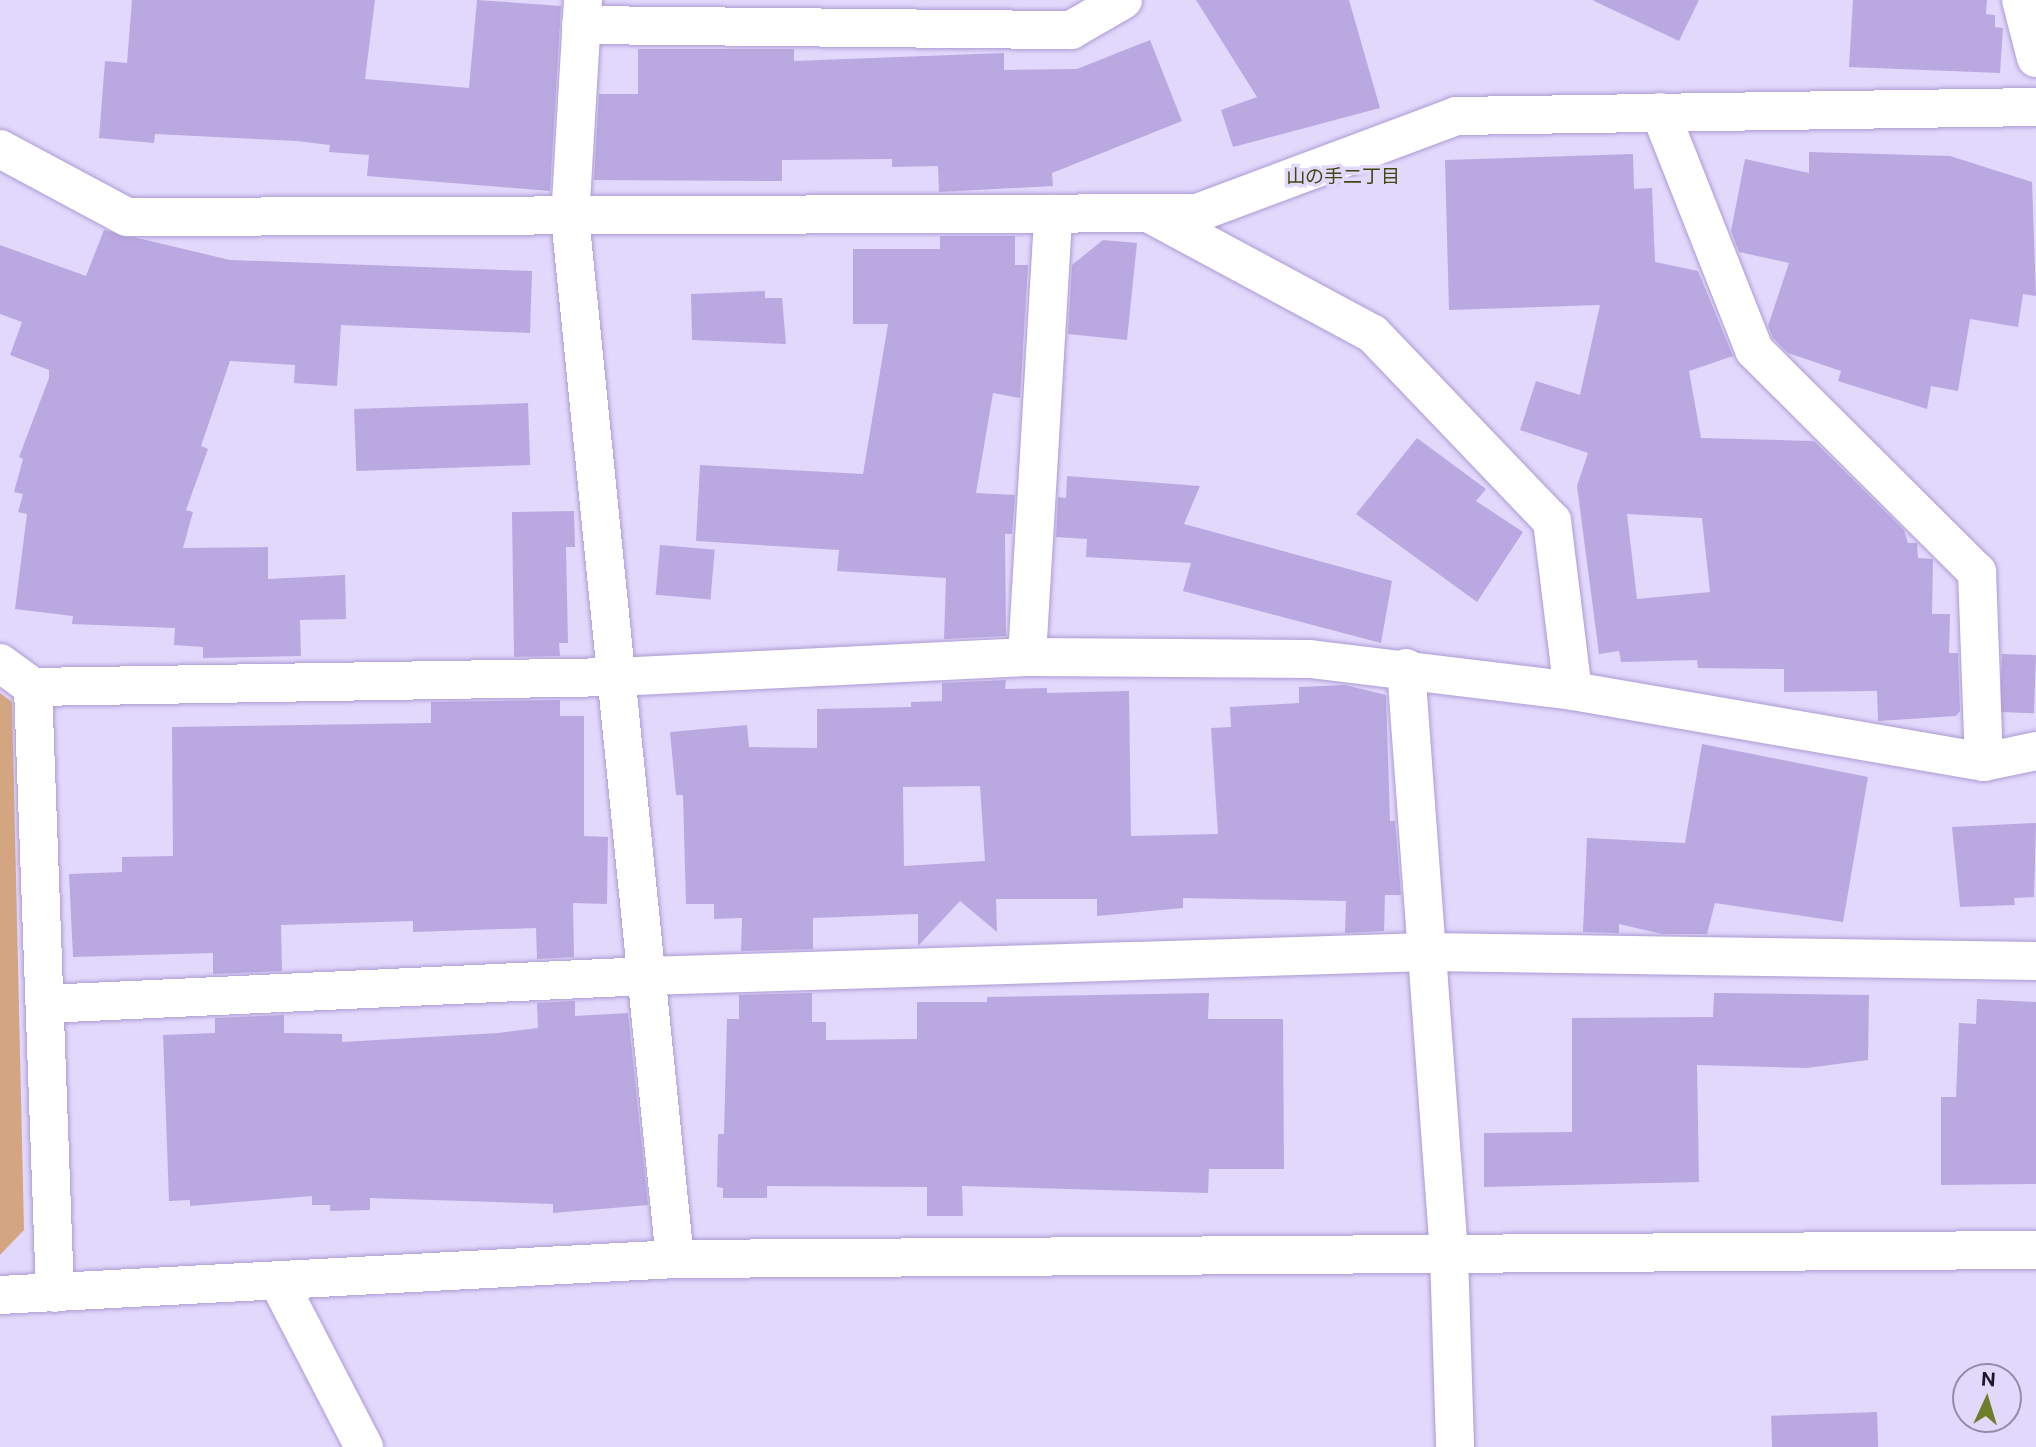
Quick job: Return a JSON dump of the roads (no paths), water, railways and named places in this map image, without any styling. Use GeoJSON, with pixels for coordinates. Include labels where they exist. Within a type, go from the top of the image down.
{"type":"FeatureCollection","features":[{"type":"Feature","properties":{"kind":"street"},"geometry":{"type":"LineString","coordinates":[[675,1259],[570,217],[582,13],[1071,30],[1123,0]]}},
{"type":"Feature","properties":{"kind":"street"},"geometry":{"type":"LineString","coordinates":[[2021,0],[2036,58]]}},
{"type":"Feature","properties":{"kind":"street"},"geometry":{"type":"LineString","coordinates":[[0,149],[127,217],[1197,214],[1456,116],[2036,107]]}},
{"type":"Feature","properties":{"kind":"street"},"geometry":{"type":"LineString","coordinates":[[1660,113],[1754,350],[1977,572],[1984,762]]}},
{"type":"Feature","properties":{"kind":"street"},"geometry":{"type":"LineString","coordinates":[[1027,657],[1053,214]]}},
{"type":"Feature","properties":{"kind":"street"},"geometry":{"type":"LineString","coordinates":[[1150,214],[1373,334],[1552,521],[1573,691]]}},
{"type":"Feature","properties":{"kind":"street"},"geometry":{"type":"LineString","coordinates":[[0,663],[33,687],[616,677],[1027,657],[1310,659],[1406,668],[1573,691],[1984,762],[2036,751]]}},
{"type":"Feature","properties":{"kind":"street"},"geometry":{"type":"LineString","coordinates":[[1406,668],[1449,1254],[1455,1447]]}},
{"type":"Feature","properties":{"kind":"street"},"geometry":{"type":"LineString","coordinates":[[33,687],[55,1293]]}},
{"type":"Feature","properties":{"kind":"street"},"geometry":{"type":"LineString","coordinates":[[46,1004],[646,976],[1427,952],[2036,961]]}},
{"type":"Feature","properties":{"kind":"street"},"geometry":{"type":"LineString","coordinates":[[0,1295],[675,1259],[2036,1250]]}},
{"type":"Feature","properties":{"kind":"street"},"geometry":{"type":"LineString","coordinates":[[278,1281],[364,1447]]}},
{"type":"Feature","properties":{"kind":"district","name":"山の手二丁目"},"geometry":{"type":"Point","coordinates":[1343,177]}}]}
